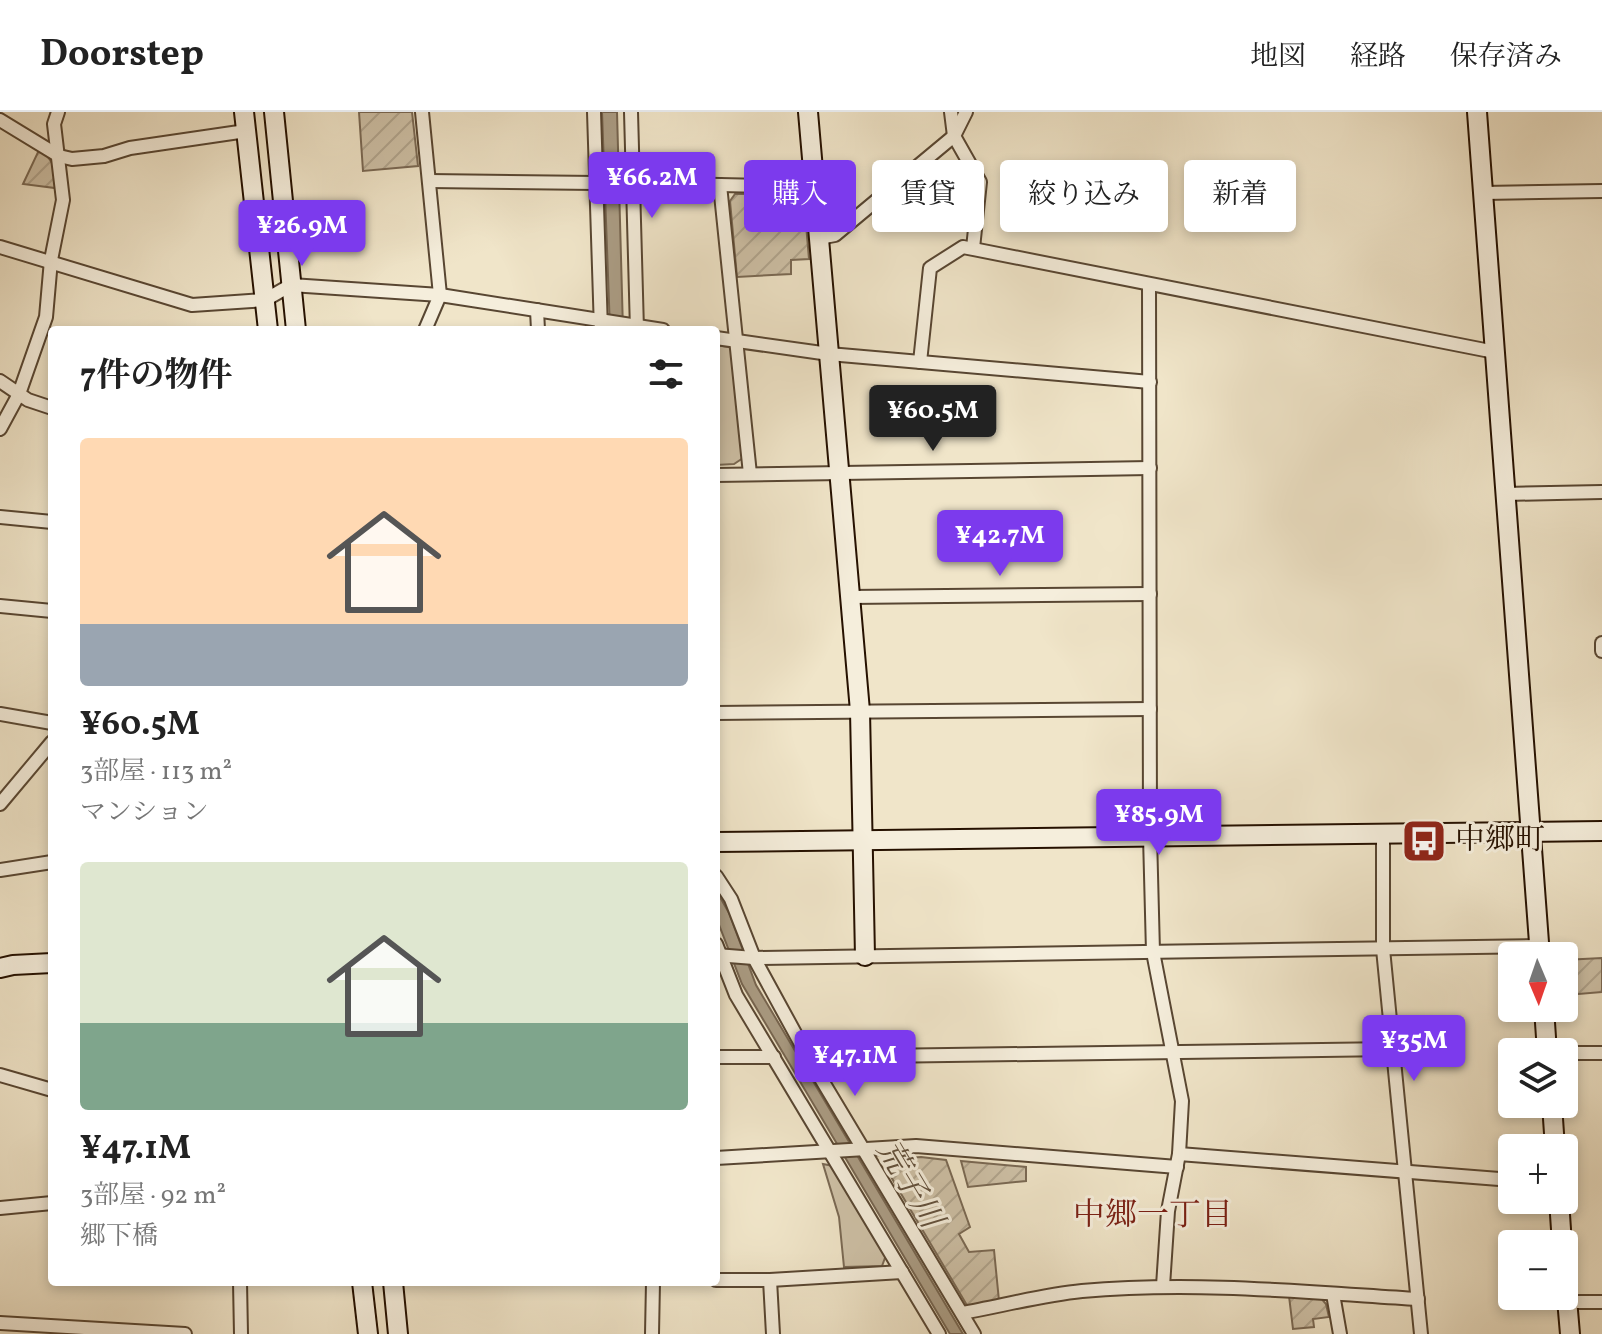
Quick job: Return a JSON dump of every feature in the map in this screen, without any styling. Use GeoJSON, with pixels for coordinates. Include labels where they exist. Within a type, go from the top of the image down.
{"type":"FeatureCollection","features":[{"type":"Feature","properties":{"kind":"street"},"geometry":{"type":"LineString","coordinates":[[0,429],[19,394],[46,317],[51,260],[63,200],[54,124],[58,112]]}},
{"type":"Feature","properties":{"kind":"street"},"geometry":{"type":"LineString","coordinates":[[244,112],[268,326]]}},
{"type":"Feature","properties":{"kind":"street"},"geometry":{"type":"LineString","coordinates":[[274,112],[296,326]]}},
{"type":"Feature","properties":{"kind":"street"},"geometry":{"type":"LineString","coordinates":[[422,112],[440,295],[427,326]]}},
{"type":"Feature","properties":{"kind":"street"},"geometry":{"type":"LineString","coordinates":[[594,112],[603,324]]}},
{"type":"Feature","properties":{"kind":"street"},"geometry":{"type":"LineString","coordinates":[[631,112],[634,326]]}},
{"type":"Feature","properties":{"kind":"street"},"geometry":{"type":"LineString","coordinates":[[808,112],[812,160]]}},
{"type":"Feature","properties":{"kind":"street"},"geometry":{"type":"LineString","coordinates":[[951,112],[954,136],[980,182],[973,248]]}},
{"type":"Feature","properties":{"kind":"street"},"geometry":{"type":"LineString","coordinates":[[819,238],[835,235],[954,136],[966,112]]}},
{"type":"Feature","properties":{"kind":"street"},"geometry":{"type":"LineString","coordinates":[[1477,112],[1538,942]]}},
{"type":"Feature","properties":{"kind":"street"},"geometry":{"type":"LineString","coordinates":[[0,120],[59,156],[72,159],[246,131]]}},
{"type":"Feature","properties":{"kind":"street"},"geometry":{"type":"LineString","coordinates":[[429,181],[596,183]]}},
{"type":"Feature","properties":{"kind":"street"},"geometry":{"type":"LineString","coordinates":[[633,183],[744,186]]}},
{"type":"Feature","properties":{"kind":"street"},"geometry":{"type":"LineString","coordinates":[[720,185],[750,474]]}},
{"type":"Feature","properties":{"kind":"street"},"geometry":{"type":"LineString","coordinates":[[1484,193],[1602,191]]}},
{"type":"Feature","properties":{"kind":"street"},"geometry":{"type":"LineString","coordinates":[[819,232],[860,711],[865,956]]}},
{"type":"Feature","properties":{"kind":"street"},"geometry":{"type":"LineString","coordinates":[[0,247],[192,305],[265,300],[291,285],[440,295],[624,326]]}},
{"type":"Feature","properties":{"kind":"street"},"geometry":{"type":"LineString","coordinates":[[920,362],[930,268],[963,247],[1495,352]]}},
{"type":"Feature","properties":{"kind":"street"},"geometry":{"type":"LineString","coordinates":[[1149,285],[1153,952],[1182,1101],[1178,1161],[1168,1211],[1163,1286]]}},
{"type":"Feature","properties":{"kind":"street"},"geometry":{"type":"LineString","coordinates":[[537,310],[538,326]]}},
{"type":"Feature","properties":{"kind":"street"},"geometry":{"type":"LineString","coordinates":[[720,339],[829,354],[1150,382]]}},
{"type":"Feature","properties":{"kind":"street"},"geometry":{"type":"LineString","coordinates":[[0,381],[19,394],[48,406]]}},
{"type":"Feature","properties":{"kind":"street"},"geometry":{"type":"LineString","coordinates":[[720,475],[1150,468]]}},
{"type":"Feature","properties":{"kind":"street"},"geometry":{"type":"LineString","coordinates":[[1506,494],[1602,492]]}},
{"type":"Feature","properties":{"kind":"street"},"geometry":{"type":"LineString","coordinates":[[0,517],[48,522]]}},
{"type":"Feature","properties":{"kind":"street"},"geometry":{"type":"LineString","coordinates":[[850,597],[1150,594]]}},
{"type":"Feature","properties":{"kind":"street"},"geometry":{"type":"LineString","coordinates":[[0,606],[48,611]]}},
{"type":"Feature","properties":{"kind":"street"},"geometry":{"type":"LineString","coordinates":[[1602,643],[1602,651]]}},
{"type":"Feature","properties":{"kind":"street"},"geometry":{"type":"LineString","coordinates":[[720,713],[1150,709]]}},
{"type":"Feature","properties":{"kind":"street"},"geometry":{"type":"LineString","coordinates":[[0,714],[48,722]]}},
{"type":"Feature","properties":{"kind":"street"},"geometry":{"type":"LineString","coordinates":[[0,804],[48,747]]}},
{"type":"Feature","properties":{"kind":"street"},"geometry":{"type":"LineString","coordinates":[[720,842],[1602,831]]}},
{"type":"Feature","properties":{"kind":"street"},"geometry":{"type":"LineString","coordinates":[[1383,833],[1383,949],[1421,1334]]}},
{"type":"Feature","properties":{"kind":"street"},"geometry":{"type":"LineString","coordinates":[[0,870],[48,863]]}},
{"type":"Feature","properties":{"kind":"street"},"geometry":{"type":"LineString","coordinates":[[720,882],[731,899],[751,958],[862,1150],[974,1334]]}},
{"type":"Feature","properties":{"kind":"street"},"geometry":{"type":"LineString","coordinates":[[720,953],[751,958],[1383,949],[1498,950]]}},
{"type":"Feature","properties":{"kind":"street"},"geometry":{"type":"LineString","coordinates":[[720,955],[736,995],[834,1152],[939,1334]]}},
{"type":"Feature","properties":{"kind":"street"},"geometry":{"type":"LineString","coordinates":[[0,968],[48,963]]}},
{"type":"Feature","properties":{"kind":"street"},"geometry":{"type":"LineString","coordinates":[[808,1057],[1392,1049]]}},
{"type":"Feature","properties":{"kind":"street"},"geometry":{"type":"LineString","coordinates":[[1578,1053],[1602,1053]]}},
{"type":"Feature","properties":{"kind":"street"},"geometry":{"type":"LineString","coordinates":[[720,1057],[774,1057]]}},
{"type":"Feature","properties":{"kind":"street"},"geometry":{"type":"LineString","coordinates":[[0,1075],[48,1089]]}},
{"type":"Feature","properties":{"kind":"street"},"geometry":{"type":"LineString","coordinates":[[720,1158],[916,1146],[1498,1179]]}},
{"type":"Feature","properties":{"kind":"street"},"geometry":{"type":"LineString","coordinates":[[0,1208],[48,1203]]}},
{"type":"Feature","properties":{"kind":"street"},"geometry":{"type":"LineString","coordinates":[[720,1280],[902,1272]]}},
{"type":"Feature","properties":{"kind":"street"},"geometry":{"type":"LineString","coordinates":[[770,1280],[773,1334]]}},
{"type":"Feature","properties":{"kind":"street"},"geometry":{"type":"LineString","coordinates":[[240,1286],[241,1334]]}},
{"type":"Feature","properties":{"kind":"street"},"geometry":{"type":"LineString","coordinates":[[362,1286],[368,1334]]}},
{"type":"Feature","properties":{"kind":"street"},"geometry":{"type":"LineString","coordinates":[[393,1286],[398,1334]]}},
{"type":"Feature","properties":{"kind":"street"},"geometry":{"type":"LineString","coordinates":[[652,1334],[653,1286]]}},
{"type":"Feature","properties":{"kind":"street"},"geometry":{"type":"LineString","coordinates":[[962,1313],[1079,1291],[1163,1286],[1253,1287],[1418,1299]]}},
{"type":"Feature","properties":{"kind":"street"},"geometry":{"type":"LineString","coordinates":[[1333,1294],[1340,1334]]}},
{"type":"Feature","properties":{"kind":"street"},"geometry":{"type":"LineString","coordinates":[[1578,1302],[1602,1302]]}},
{"type":"Feature","properties":{"kind":"street"},"geometry":{"type":"LineString","coordinates":[[1568,1310],[1570,1334]]}},
{"type":"Feature","properties":{"kind":"street"},"geometry":{"type":"LineString","coordinates":[[0,1323],[185,1334]]}},
{"type":"Feature","properties":{"kind":"shaded area"},"geometry":{"type":"Polygon","coordinates":[[[359,112],[412,112],[418,166],[363,171],[359,112]]]}},
{"type":"Feature","properties":{"kind":"shaded area"},"geometry":{"type":"Polygon","coordinates":[[[602,112],[617,112],[623,326],[610,326],[602,112]]]}},
{"type":"Feature","properties":{"kind":"shaded area"},"geometry":{"type":"Polygon","coordinates":[[[39,150],[51,161],[55,188],[23,184],[39,150]]]}},
{"type":"Feature","properties":{"kind":"shaded area"},"geometry":{"type":"Polygon","coordinates":[[[735,194],[744,194],[744,232],[807,232],[809,259],[791,260],[791,274],[737,277],[730,201],[735,194]]]}},
{"type":"Feature","properties":{"kind":"shaded area"},"geometry":{"type":"Polygon","coordinates":[[[720,346],[729,347],[735,355],[743,458],[734,464],[720,465],[720,346]]]}},
{"type":"Feature","properties":{"kind":"shaded area"},"geometry":{"type":"Polygon","coordinates":[[[720,897],[756,985],[963,1334],[950,1334],[742,984],[720,927],[720,897]]]}},
{"type":"Feature","properties":{"kind":"shaded area"},"geometry":{"type":"Polygon","coordinates":[[[1602,958],[1602,992],[1578,994],[1578,959],[1602,958]]]}},
{"type":"Feature","properties":{"kind":"shaded area"},"geometry":{"type":"Polygon","coordinates":[[[921,1157],[946,1160],[970,1227],[959,1234],[969,1252],[994,1250],[999,1301],[968,1307],[887,1170],[890,1159],[921,1157]]]}},
{"type":"Feature","properties":{"kind":"shaded area"},"geometry":{"type":"Polygon","coordinates":[[[961,1161],[1026,1167],[1026,1181],[968,1187],[961,1161]]]}},
{"type":"Feature","properties":{"kind":"shaded area"},"geometry":{"type":"Polygon","coordinates":[[[823,1164],[833,1166],[886,1255],[882,1266],[844,1267],[839,1217],[823,1164]]]}},
{"type":"Feature","properties":{"kind":"shaded area"},"geometry":{"type":"Polygon","coordinates":[[[1289,1296],[1320,1297],[1326,1304],[1329,1317],[1313,1319],[1314,1327],[1293,1329],[1289,1296]]]}},
{"type":"Feature","properties":{"kind":"place","name":"中郷町"},"geometry":{"type":"Point","coordinates":[1424,841]}},
{"type":"Feature","properties":{"kind":"district","name":"中郷一丁目"},"geometry":{"type":"Point","coordinates":[1153,1217]}},
{"type":"Feature","properties":{"kind":"water label","name":"荒子川"},"geometry":{"type":"Point","coordinates":[908,1185]}}]}
